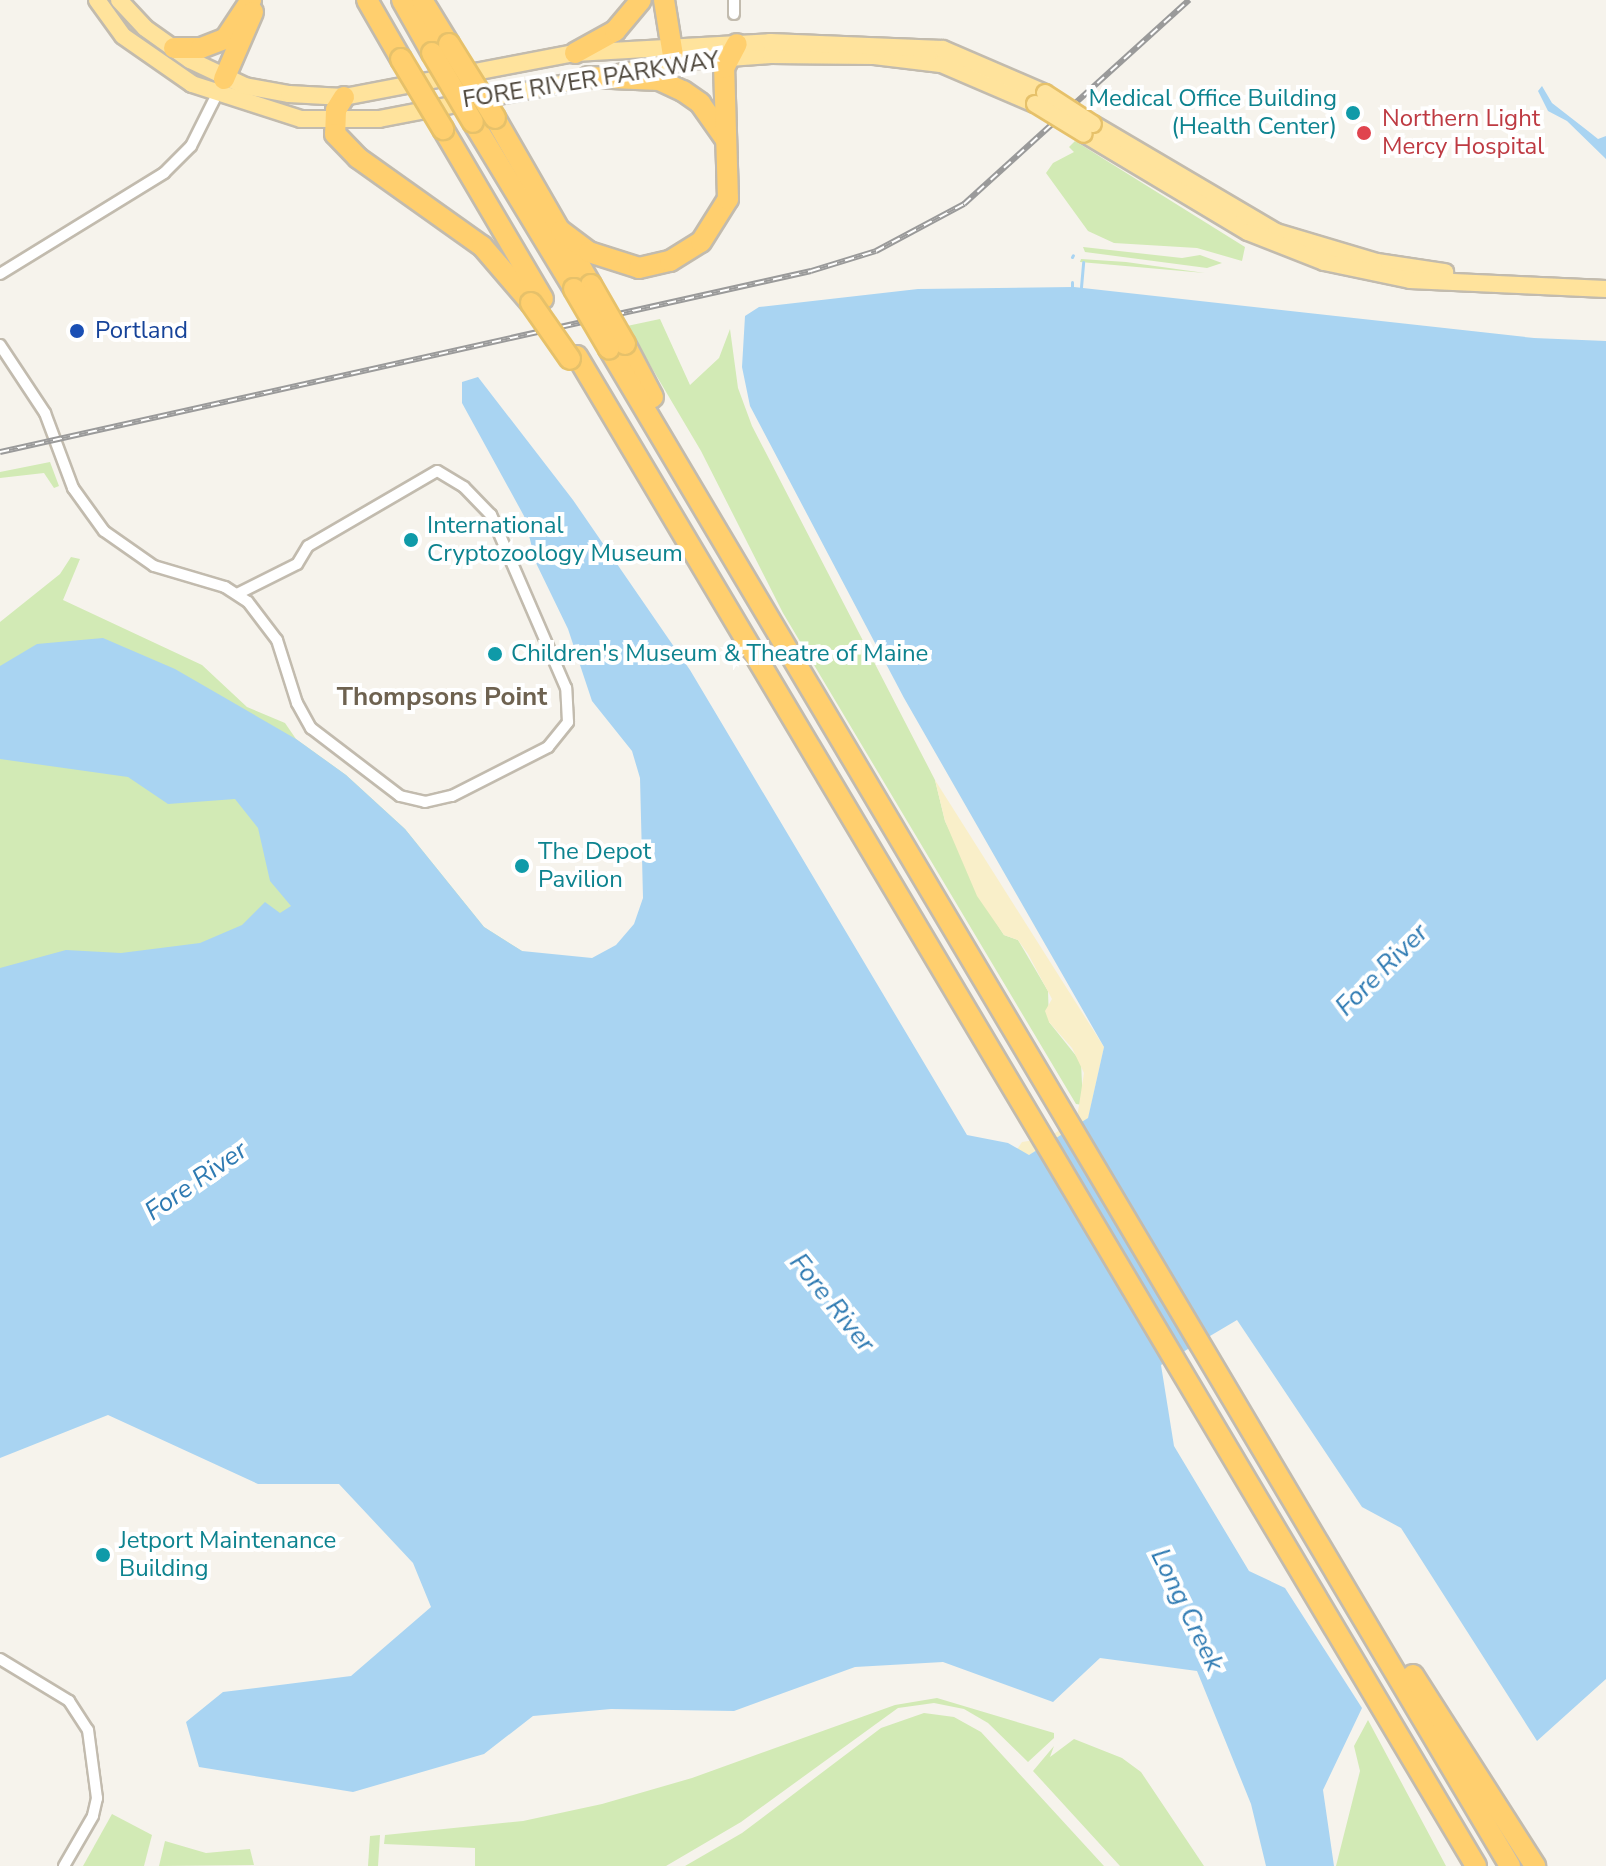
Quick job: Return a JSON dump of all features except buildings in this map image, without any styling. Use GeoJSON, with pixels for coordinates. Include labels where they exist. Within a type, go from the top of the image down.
{"type":"FeatureCollection","features":[{"type":"Feature","properties":{"kind":"highway"},"geometry":{"type":"LineString","coordinates":[[221,86],[241,49],[252,0]]}},
{"type":"Feature","properties":{"kind":"highway"},"geometry":{"type":"LineString","coordinates":[[174,48],[201,48],[225,39],[252,0]]}},
{"type":"Feature","properties":{"kind":"highway"},"geometry":{"type":"LineString","coordinates":[[367,0],[443,129],[537,301],[620,428],[1476,1866]]}},
{"type":"Feature","properties":{"kind":"highway"},"geometry":{"type":"LineString","coordinates":[[402,0],[495,118],[561,231],[583,287]]}},
{"type":"Feature","properties":{"kind":"highway"},"geometry":{"type":"LineString","coordinates":[[422,0],[473,122],[583,287],[731,550],[1510,1866]]}},
{"type":"Feature","properties":{"kind":"highway"},"geometry":{"type":"LineString","coordinates":[[433,0],[440,48]]}},
{"type":"Feature","properties":{"kind":"highway"},"geometry":{"type":"LineString","coordinates":[[575,53],[615,31],[641,0]]}},
{"type":"Feature","properties":{"kind":"highway"},"geometry":{"type":"LineString","coordinates":[[664,0],[672,56]]}},
{"type":"Feature","properties":{"kind":"highway"},"geometry":{"type":"LineString","coordinates":[[561,231],[589,252],[639,268],[684,254],[701,242],[723,213],[730,172],[726,140],[732,50]]}},
{"type":"Feature","properties":{"kind":"highway"},"geometry":{"type":"LineString","coordinates":[[588,77],[659,80],[700,103],[726,140]]}},
{"type":"Feature","properties":{"kind":"highway"},"geometry":{"type":"LineString","coordinates":[[344,97],[335,122],[335,134],[358,158],[482,246],[537,301]]}},
{"type":"Feature","properties":{"kind":"highway"},"geometry":{"type":"LineString","coordinates":[[1316,1538],[1363,1597],[1535,1866]]}},
{"type":"Feature","properties":{"kind":"main road","name":"FORE RIVER PARKWAY"},"geometry":{"type":"LineString","coordinates":[[97,0],[123,36],[153,60],[301,119],[335,122],[379,119],[588,77],[672,56]]}},
{"type":"Feature","properties":{"kind":"main road","name":"FORE RIVER PARKWAY"},"geometry":{"type":"LineString","coordinates":[[119,0],[221,86],[289,94],[344,97],[575,53],[672,56],[732,50],[905,44],[988,72],[1040,98],[1248,232],[1287,250],[1381,276],[1606,289]]}},
{"type":"Feature","properties":{"kind":"street"},"geometry":{"type":"LineString","coordinates":[[734,0],[734,14]]}},
{"type":"Feature","properties":{"kind":"street"},"geometry":{"type":"LineString","coordinates":[[0,274],[164,173],[191,146],[221,86]]}},
{"type":"Feature","properties":{"kind":"street"},"geometry":{"type":"LineString","coordinates":[[0,345],[45,413],[73,488],[104,531],[154,566],[237,594],[277,640],[297,703],[311,728],[410,800],[436,801],[503,771],[548,747],[568,722],[566,688],[491,515],[464,487],[437,471],[308,546],[297,564],[237,594]]}},
{"type":"Feature","properties":{"kind":"street"},"geometry":{"type":"LineString","coordinates":[[0,1659],[69,1701],[88,1730],[97,1798],[93,1816],[64,1866]]}},
{"type":"Feature","properties":{"kind":"green space"},"geometry":{"type":"Polygon","coordinates":[[[1075,141],[1245,247],[1242,261],[1197,248],[1114,243],[1088,231],[1046,173],[1053,163],[1074,152],[1069,147],[1075,141]]]}},
{"type":"Feature","properties":{"kind":"green space"},"geometry":{"type":"Polygon","coordinates":[[[1083,247],[1182,258],[1200,255],[1222,263],[1207,268],[1085,252],[1083,247]]]}},
{"type":"Feature","properties":{"kind":"green space"},"geometry":{"type":"Polygon","coordinates":[[[1081,259],[1126,262],[1205,273],[1080,262],[1081,259]]]}},
{"type":"Feature","properties":{"kind":"green space"},"geometry":{"type":"Polygon","coordinates":[[[660,319],[690,385],[719,358],[730,329],[738,388],[752,426],[935,780],[945,821],[995,921],[1004,935],[1018,940],[1048,991],[1049,1022],[1081,1062],[1083,1105],[1076,1104],[783,613],[701,451],[627,326],[660,319]]]}},
{"type":"Feature","properties":{"kind":"green space"},"geometry":{"type":"Polygon","coordinates":[[[50,462],[59,486],[54,488],[44,473],[0,478],[0,472],[50,462]]]}},
{"type":"Feature","properties":{"kind":"green space"},"geometry":{"type":"Polygon","coordinates":[[[71,557],[80,559],[63,600],[202,665],[247,707],[285,723],[296,739],[346,775],[405,829],[484,927],[522,951],[0,1247],[0,622],[60,574],[71,557]]]}},
{"type":"Feature","properties":{"kind":"green space"},"geometry":{"type":"Polygon","coordinates":[[[937,1698],[1054,1733],[1054,1738],[1028,1762],[988,1723],[964,1709],[934,1703],[898,1708],[741,1822],[666,1866],[475,1866],[475,1848],[384,1844],[385,1835],[523,1821],[602,1804],[692,1778],[895,1705],[937,1698]]]}},
{"type":"Feature","properties":{"kind":"green space"},"geometry":{"type":"Polygon","coordinates":[[[924,1713],[954,1717],[981,1732],[1104,1866],[685,1866],[742,1833],[881,1728],[924,1713]]]}},
{"type":"Feature","properties":{"kind":"green space"},"geometry":{"type":"Polygon","coordinates":[[[1368,1720],[1446,1866],[1336,1866],[1360,1771],[1354,1746],[1368,1720]]]}},
{"type":"Feature","properties":{"kind":"green space"},"geometry":{"type":"Polygon","coordinates":[[[1074,1739],[1122,1758],[1141,1772],[1204,1866],[1120,1866],[1033,1771],[1054,1746],[1050,1757],[1074,1739]]]}},
{"type":"Feature","properties":{"kind":"green space"},"geometry":{"type":"Polygon","coordinates":[[[112,1814],[152,1835],[144,1866],[83,1866],[112,1814]]]}},
{"type":"Feature","properties":{"kind":"green space"},"geometry":{"type":"Polygon","coordinates":[[[380,1835],[378,1866],[368,1866],[370,1836],[380,1835]]]}},
{"type":"Feature","properties":{"kind":"green space"},"geometry":{"type":"Polygon","coordinates":[[[165,1841],[206,1853],[250,1849],[254,1865],[159,1866],[165,1841]]]}},
{"type":"Feature","properties":{"kind":"sand"},"geometry":{"type":"Polygon","coordinates":[[[935,780],[1104,1047],[1088,1119],[1029,1155],[1016,1151],[1022,1142],[1048,1138],[1077,1118],[1084,1073],[1072,1048],[1049,1022],[1045,1011],[1052,999],[1028,954],[1018,940],[1004,935],[977,896],[945,821],[935,780]]]}},
{"type":"Feature","properties":{"kind":"water"},"geometry":{"type":"Polygon","coordinates":[[[1542,86],[1552,103],[1598,139],[1606,136],[1606,159],[1567,121],[1548,111],[1538,91],[1542,86]]]}},
{"type":"Feature","properties":{"kind":"water"},"geometry":{"type":"Polygon","coordinates":[[[1074,287],[1534,338],[1606,341],[1606,1679],[1537,1741],[1401,1528],[1362,1507],[1237,1320],[1161,1365],[1174,1446],[1249,1571],[1285,1588],[1362,1708],[1323,1790],[1334,1866],[1266,1866],[1251,1804],[1197,1671],[1100,1658],[1053,1702],[943,1662],[855,1667],[734,1711],[611,1709],[533,1716],[484,1754],[353,1792],[199,1767],[186,1722],[223,1692],[351,1676],[431,1607],[413,1563],[339,1484],[258,1484],[108,1415],[0,1458],[0,968],[66,950],[121,953],[200,943],[242,925],[265,902],[280,913],[291,906],[270,881],[258,828],[235,799],[168,804],[128,777],[0,759],[0,666],[37,644],[103,638],[175,669],[296,739],[346,775],[405,829],[484,927],[522,951],[592,958],[616,945],[634,924],[643,898],[640,778],[632,751],[592,701],[568,629],[536,563],[524,516],[462,403],[462,382],[478,377],[573,500],[690,670],[967,1135],[1008,1143],[1029,1155],[1088,1118],[1104,1047],[904,698],[750,406],[742,367],[745,316],[759,307],[918,289],[1074,287]]]}},
{"type":"Feature","properties":{"kind":"waterway"},"geometry":{"type":"LineString","coordinates":[[1081,287],[1083,262]]}},
{"type":"Feature","properties":{"kind":"waterway"},"geometry":{"type":"LineString","coordinates":[[1072,282],[1072,287]]}},
{"type":"Feature","properties":{"kind":"railway"},"geometry":{"type":"LineString","coordinates":[[0,452],[811,271],[876,251],[964,204],[1189,0]]}},
{"type":"Feature","properties":{"kind":"place","name":"Medical Office Building (Health Center)"},"geometry":{"type":"Point","coordinates":[1353,113]}},
{"type":"Feature","properties":{"kind":"place","name":"Northern Light Mercy Hospital"},"geometry":{"type":"Point","coordinates":[1364,133]}},
{"type":"Feature","properties":{"kind":"place","name":"Portland"},"geometry":{"type":"Point","coordinates":[77,331]}},
{"type":"Feature","properties":{"kind":"place","name":"International Cryptozoology Museum"},"geometry":{"type":"Point","coordinates":[411,540]}},
{"type":"Feature","properties":{"kind":"place","name":"Children's Museum & Theatre of Maine"},"geometry":{"type":"Point","coordinates":[495,654]}},
{"type":"Feature","properties":{"kind":"place","name":"The Depot Pavilion"},"geometry":{"type":"Point","coordinates":[522,866]}},
{"type":"Feature","properties":{"kind":"place","name":"Jetport Maintenance Building"},"geometry":{"type":"Point","coordinates":[103,1555]}},
{"type":"Feature","properties":{"kind":"district","name":"Thompsons Point"},"geometry":{"type":"Point","coordinates":[442,697]}},
{"type":"Feature","properties":{"kind":"water label","name":"Fore River"},"geometry":{"type":"Point","coordinates":[1382,970]}},
{"type":"Feature","properties":{"kind":"water label","name":"Fore River"},"geometry":{"type":"Point","coordinates":[196,1181]}},
{"type":"Feature","properties":{"kind":"water label","name":"Fore River"},"geometry":{"type":"Point","coordinates":[832,1303]}},
{"type":"Feature","properties":{"kind":"water label","name":"Long Creek"},"geometry":{"type":"Point","coordinates":[1187,1610]}}]}
